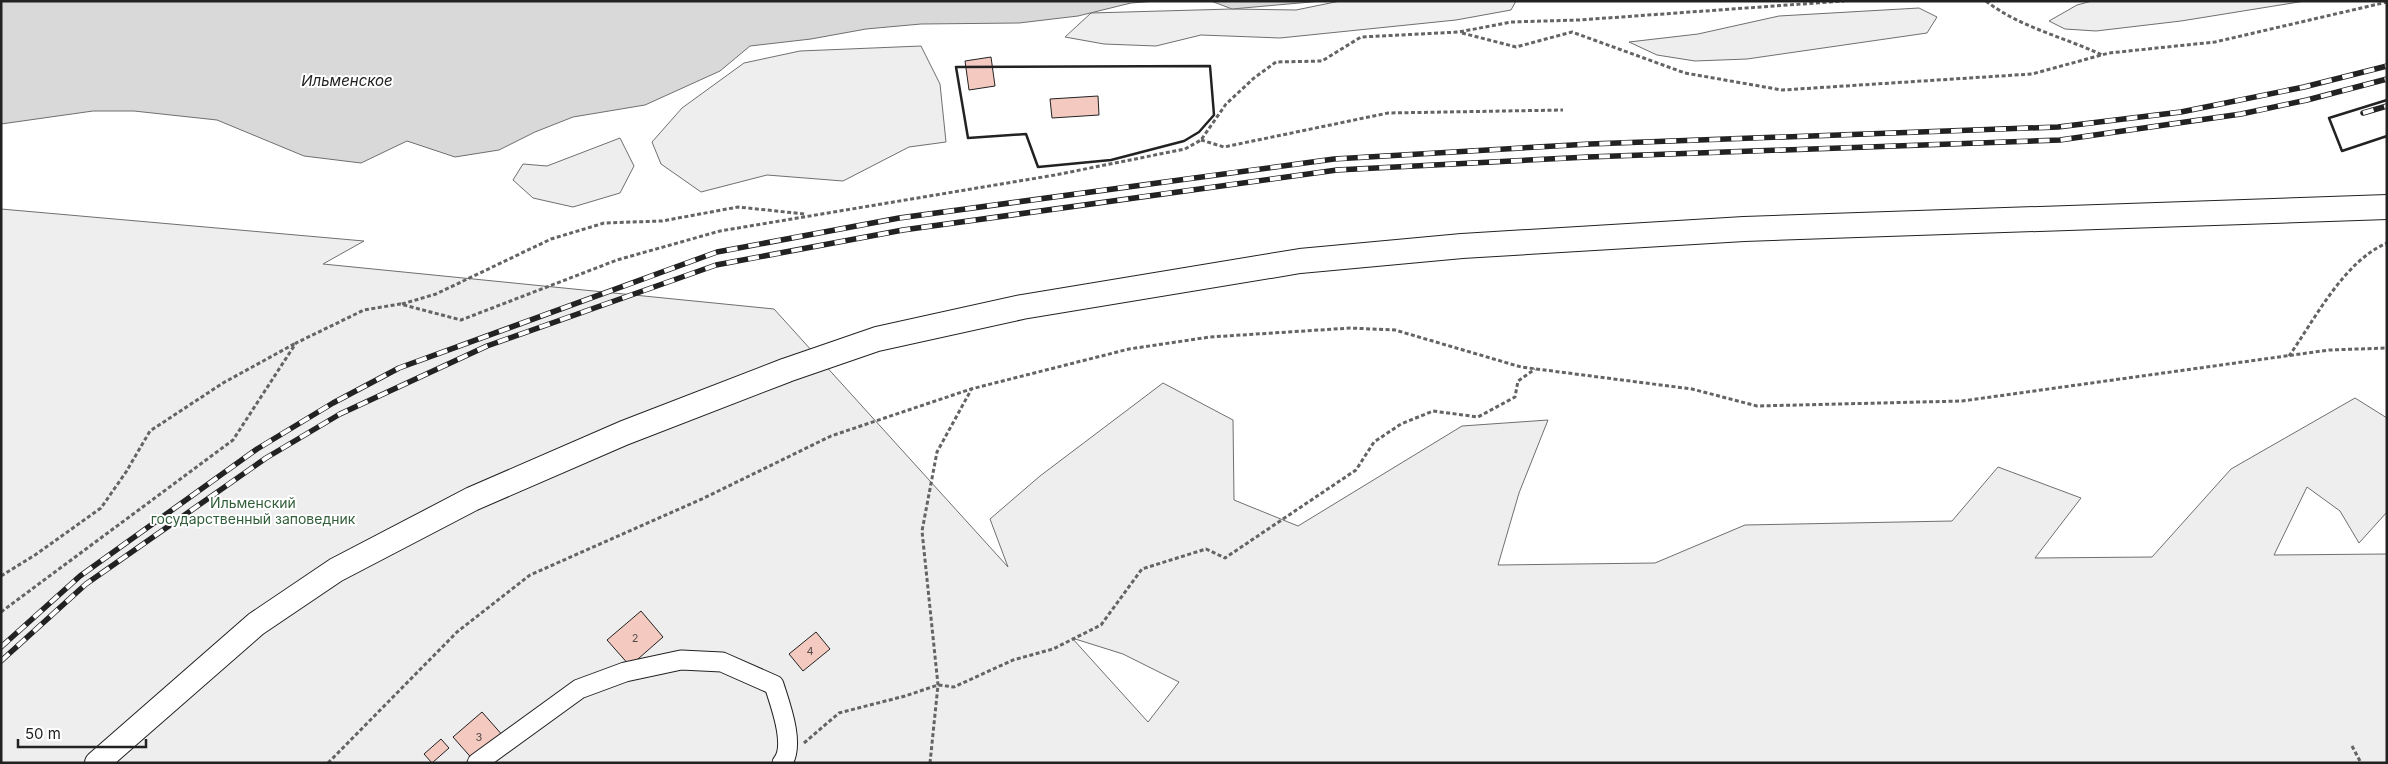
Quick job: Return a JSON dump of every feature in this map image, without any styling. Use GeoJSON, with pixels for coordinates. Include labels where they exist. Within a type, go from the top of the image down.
{"type":"FeatureCollection","features":[{"type":"Feature","properties":{"kind":"main road"},"geometry":{"type":"LineString","coordinates":[[97,763],[256,624],[336,570],[472,499],[624,433],[787,370],[877,339],[1022,307],[1300,261],[1462,246],[1744,229],[2289,212],[2387,207]]}},
{"type":"Feature","properties":{"kind":"lane"},"geometry":{"type":"LineString","coordinates":[[477,763],[579,689],[625,672],[681,660],[722,662],[774,686],[787,722],[784,760]]}},
{"type":"Feature","properties":{"kind":"path"},"geometry":{"type":"LineString","coordinates":[[400,304],[461,320],[617,260],[720,230],[1055,175],[1185,149],[1201,140],[1226,104],[1254,78],[1276,62],[1322,62],[1361,37],[1458,32],[1511,22],[1578,20],[1844,1]]}},
{"type":"Feature","properties":{"kind":"path"},"geometry":{"type":"LineString","coordinates":[[1986,1],[2003,14],[2103,55]]}},
{"type":"Feature","properties":{"kind":"path"},"geometry":{"type":"LineString","coordinates":[[1458,32],[1516,47],[1572,32],[1686,73],[1782,90],[2032,74],[2103,55],[2215,42],[2387,2]]}},
{"type":"Feature","properties":{"kind":"path"},"geometry":{"type":"LineString","coordinates":[[1201,140],[1224,148],[1388,113],[1562,110]]}},
{"type":"Feature","properties":{"kind":"path"},"geometry":{"type":"LineString","coordinates":[[1,576],[35,555],[101,508],[126,472],[150,431],[223,384],[296,343],[364,310],[400,304],[436,294],[551,239],[604,223],[662,222],[738,207],[811,214]]}},
{"type":"Feature","properties":{"kind":"path"},"geometry":{"type":"LineString","coordinates":[[2289,356],[2346,273],[2376,248],[2387,243]]}},
{"type":"Feature","properties":{"kind":"path"},"geometry":{"type":"LineString","coordinates":[[328,763],[457,632],[530,575],[704,498],[831,436],[971,389],[1129,349],[1210,338],[1350,328],[1395,330],[1520,367],[1692,389],[1757,406],[1962,401],[2329,350],[2387,348]]}},
{"type":"Feature","properties":{"kind":"path"},"geometry":{"type":"LineString","coordinates":[[1,612],[233,440],[296,343]]}},
{"type":"Feature","properties":{"kind":"path"},"geometry":{"type":"LineString","coordinates":[[784,760],[839,713],[905,696],[938,685],[954,687],[1014,660],[1053,649],[1101,625],[1142,569],[1206,549],[1225,558],[1356,470],[1374,442],[1401,424],[1433,411],[1478,417],[1514,397],[1518,381],[1535,368]]}},
{"type":"Feature","properties":{"kind":"path"},"geometry":{"type":"LineString","coordinates":[[930,763],[938,685],[922,531],[937,452],[971,389]]}},
{"type":"Feature","properties":{"kind":"path"},"geometry":{"type":"LineString","coordinates":[[2352,746],[2361,763]]}},
{"type":"Feature","properties":{"kind":"green space"},"geometry":{"type":"Polygon","coordinates":[[[1340,1],[1516,1],[1511,10],[1456,20],[1280,38],[1201,35],[1156,46],[1104,44],[1065,37],[1091,13],[1232,9],[1296,10],[1340,1]]]}},
{"type":"Feature","properties":{"kind":"green space"},"geometry":{"type":"Polygon","coordinates":[[[2092,1],[2305,1],[2181,21],[2096,31],[2065,29],[2049,21],[2077,5],[2092,1]]]}},
{"type":"Feature","properties":{"kind":"green space"},"geometry":{"type":"Polygon","coordinates":[[[1919,8],[1937,17],[1927,33],[1747,59],[1695,61],[1657,55],[1629,42],[1698,34],[1779,16],[1919,8]]]}},
{"type":"Feature","properties":{"kind":"green space"},"geometry":{"type":"Polygon","coordinates":[[[921,46],[940,84],[946,142],[909,147],[843,181],[767,175],[701,192],[661,164],[652,142],[682,108],[744,63],[800,51],[921,46]]]}},
{"type":"Feature","properties":{"kind":"green space"},"geometry":{"type":"Polygon","coordinates":[[[620,138],[634,166],[620,193],[573,207],[533,198],[513,180],[523,164],[547,166],[620,138]]]}},
{"type":"Feature","properties":{"kind":"green space","name":"Ильменский государственный заповедник"},"geometry":{"type":"Polygon","coordinates":[[[1,209],[364,241],[323,264],[774,309],[1008,567],[990,519],[1040,476],[1163,383],[1233,420],[1234,500],[1298,526],[1462,426],[1548,420],[1519,493],[1498,565],[1655,563],[1745,525],[1952,521],[1998,467],[2081,498],[2035,558],[2152,557],[2231,469],[2355,398],[2387,418],[2387,512],[2359,543],[2340,511],[2307,487],[2274,555],[2387,554],[2387,763],[1,763],[1,209]],[[1072,638],[1148,722],[1179,682],[1123,654],[1072,638]]]}},
{"type":"Feature","properties":{"kind":"water","name":"Ильменское"},"geometry":{"type":"Polygon","coordinates":[[[1,1],[1156,1],[1131,3],[1078,16],[1019,23],[921,24],[866,29],[811,39],[750,46],[720,71],[645,105],[573,117],[535,132],[499,150],[455,157],[407,141],[361,163],[304,156],[217,120],[134,111],[93,111],[1,124],[1,1]]]}},
{"type":"Feature","properties":{"kind":"water"},"geometry":{"type":"Polygon","coordinates":[[[1211,1],[1322,1],[1232,9],[1211,1]]]}},
{"type":"Feature","properties":{"kind":"building"},"geometry":{"type":"Polygon","coordinates":[[[991,57],[995,86],[969,90],[965,61],[991,57]]]}},
{"type":"Feature","properties":{"kind":"building"},"geometry":{"type":"Polygon","coordinates":[[[1098,96],[1099,115],[1052,118],[1050,99],[1098,96]]]}},
{"type":"Feature","properties":{"kind":"building"},"geometry":{"type":"Polygon","coordinates":[[[641,611],[663,637],[630,666],[607,640],[641,611]]]}},
{"type":"Feature","properties":{"kind":"building"},"geometry":{"type":"Polygon","coordinates":[[[816,632],[830,649],[803,671],[789,654],[816,632]]]}},
{"type":"Feature","properties":{"kind":"building"},"geometry":{"type":"Polygon","coordinates":[[[482,712],[504,737],[475,762],[453,737],[482,712]]]}},
{"type":"Feature","properties":{"kind":"building"},"geometry":{"type":"Polygon","coordinates":[[[441,739],[449,748],[432,763],[424,754],[441,739]]]}},
{"type":"Feature","properties":{"kind":"railway"},"geometry":{"type":"LineString","coordinates":[[1,647],[80,576],[257,449],[333,403],[399,368],[717,252],[899,218],[1334,159],[1590,144],[2058,127],[2181,112],[2304,87],[2387,66]]}},
{"type":"Feature","properties":{"kind":"railway"},"geometry":{"type":"LineString","coordinates":[[1,661],[86,584],[266,458],[340,414],[487,346],[716,265],[903,230],[1337,170],[1588,157],[2060,140],[2241,114],[2307,100],[2387,79]]}},
{"type":"Feature","properties":{"kind":"railway"},"geometry":{"type":"LineString","coordinates":[[2363,113],[2387,106]]}},
{"type":"Feature","properties":{"kind":"wall"},"geometry":{"type":"LineString","coordinates":[[1210,66],[1214,115],[1199,132],[1184,141],[1111,160],[1038,167],[1026,134],[968,138],[956,67],[1210,66]]}},
{"type":"Feature","properties":{"kind":"wall"},"geometry":{"type":"LineString","coordinates":[[2387,100],[2329,118],[2342,151],[2387,136]]}}]}
